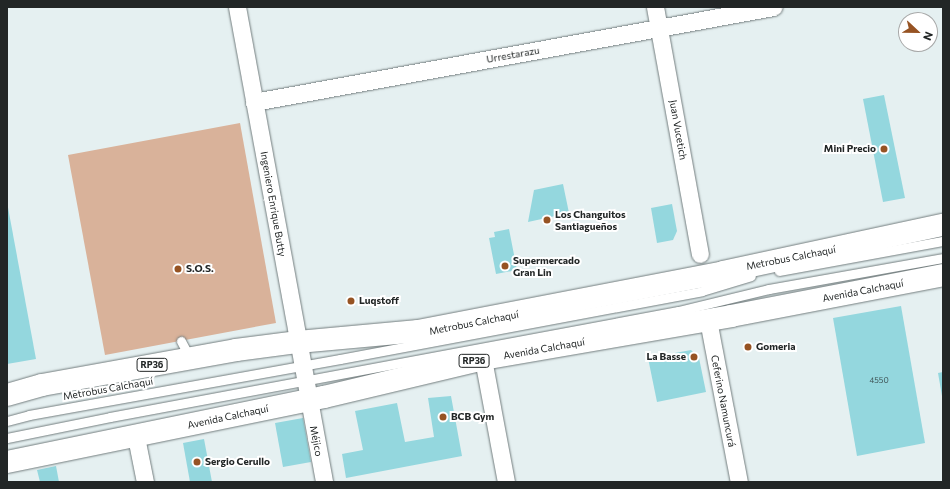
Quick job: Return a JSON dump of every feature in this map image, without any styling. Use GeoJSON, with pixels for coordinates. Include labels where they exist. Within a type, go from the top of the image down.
{"type":"FeatureCollection","features":[{"type":"Feature","properties":{"kind":"main road","name":"RP36"},"geometry":{"type":"LineString","coordinates":[[7,395],[186,350],[418,331],[727,271],[943,225]]}},
{"type":"Feature","properties":{"kind":"main road","name":"Avenida Calchaquí"},"geometry":{"type":"LineString","coordinates":[[7,462],[136,436],[306,382],[483,359],[708,320],[943,275]]}},
{"type":"Feature","properties":{"kind":"street","name":"Ingeniero Enrique Butty"},"geometry":{"type":"LineString","coordinates":[[237,7],[306,382]]}},
{"type":"Feature","properties":{"kind":"street","name":"Juan Vucetich"},"geometry":{"type":"LineString","coordinates":[[656,7],[700,254]]}},
{"type":"Feature","properties":{"kind":"street","name":"Urrestarazu"},"geometry":{"type":"LineString","coordinates":[[254,102],[773,7]]}},
{"type":"Feature","properties":{"kind":"street","name":"Ceferino Namuncurá"},"geometry":{"type":"LineString","coordinates":[[708,320],[739,482]]}},
{"type":"Feature","properties":{"kind":"street"},"geometry":{"type":"LineString","coordinates":[[483,359],[506,482]]}},
{"type":"Feature","properties":{"kind":"street","name":"Méjico"},"geometry":{"type":"LineString","coordinates":[[306,382],[324,482]]}},
{"type":"Feature","properties":{"kind":"street"},"geometry":{"type":"LineString","coordinates":[[136,436],[145,482]]}},
{"type":"Feature","properties":{"kind":"lane","name":"Metrobus Calchaquí"},"geometry":{"type":"LineString","coordinates":[[7,421],[29,415],[306,382],[702,291],[765,273],[943,241]]}},
{"type":"Feature","properties":{"kind":"lane","name":"Metrobus Calchaquí"},"geometry":{"type":"LineString","coordinates":[[7,438],[670,313],[769,289],[943,258]]}},
{"type":"Feature","properties":{"kind":"shaded area","name":"S.O.S."},"geometry":{"type":"Polygon","coordinates":[[[240,123],[276,323],[105,355],[68,155],[240,123]]]}},
{"type":"Feature","properties":{"kind":"building","name":"Mini Precio"},"geometry":{"type":"Polygon","coordinates":[[[884,95],[905,198],[883,202],[863,99],[884,95]]]}},
{"type":"Feature","properties":{"kind":"building"},"geometry":{"type":"Polygon","coordinates":[[[563,184],[569,213],[528,222],[534,190],[563,184]]]}},
{"type":"Feature","properties":{"kind":"building"},"geometry":{"type":"Polygon","coordinates":[[[7,202],[36,359],[7,364],[7,202]]]}},
{"type":"Feature","properties":{"kind":"building"},"geometry":{"type":"Polygon","coordinates":[[[672,204],[677,231],[673,240],[657,243],[651,208],[672,204]]]}},
{"type":"Feature","properties":{"kind":"building"},"geometry":{"type":"Polygon","coordinates":[[[509,229],[517,270],[496,274],[489,238],[495,237],[494,232],[509,229]]]}},
{"type":"Feature","properties":{"kind":"building"},"geometry":{"type":"Polygon","coordinates":[[[901,306],[925,443],[857,456],[833,318],[901,306]]]}},
{"type":"Feature","properties":{"kind":"building"},"geometry":{"type":"Polygon","coordinates":[[[691,350],[699,358],[706,392],[657,402],[648,358],[691,350]]]}},
{"type":"Feature","properties":{"kind":"building"},"geometry":{"type":"Polygon","coordinates":[[[943,372],[943,396],[942,396],[938,373],[943,372]]]}},
{"type":"Feature","properties":{"kind":"building"},"geometry":{"type":"Polygon","coordinates":[[[451,396],[462,456],[346,478],[342,454],[363,450],[355,411],[397,403],[405,442],[434,437],[428,398],[451,396]]]}},
{"type":"Feature","properties":{"kind":"building"},"geometry":{"type":"Polygon","coordinates":[[[303,418],[311,462],[283,467],[275,423],[303,418]]]}},
{"type":"Feature","properties":{"kind":"building","name":"Sergio Cerullo"},"geometry":{"type":"Polygon","coordinates":[[[204,439],[212,482],[190,482],[183,443],[204,439]]]}},
{"type":"Feature","properties":{"kind":"building"},"geometry":{"type":"Polygon","coordinates":[[[56,466],[59,482],[40,482],[37,470],[56,466]]]}},
{"type":"Feature","properties":{"kind":"place","name":"Mini Precio"},"geometry":{"type":"Point","coordinates":[884,149]}},
{"type":"Feature","properties":{"kind":"place","name":"Los Changuitos Santiagueños"},"geometry":{"type":"Point","coordinates":[547,220]}},
{"type":"Feature","properties":{"kind":"place","name":"Supermercado Gran Lin"},"geometry":{"type":"Point","coordinates":[505,266]}},
{"type":"Feature","properties":{"kind":"place","name":"S.O.S."},"geometry":{"type":"Point","coordinates":[178,269]}},
{"type":"Feature","properties":{"kind":"place","name":"Luqstoff"},"geometry":{"type":"Point","coordinates":[351,301]}},
{"type":"Feature","properties":{"kind":"place","name":"Gomeria"},"geometry":{"type":"Point","coordinates":[748,347]}},
{"type":"Feature","properties":{"kind":"place","name":"La Basse"},"geometry":{"type":"Point","coordinates":[694,357]}},
{"type":"Feature","properties":{"kind":"place","name":"BCB Gym"},"geometry":{"type":"Point","coordinates":[443,417]}},
{"type":"Feature","properties":{"kind":"place","name":"Sergio Cerullo"},"geometry":{"type":"Point","coordinates":[197,462]}}]}
